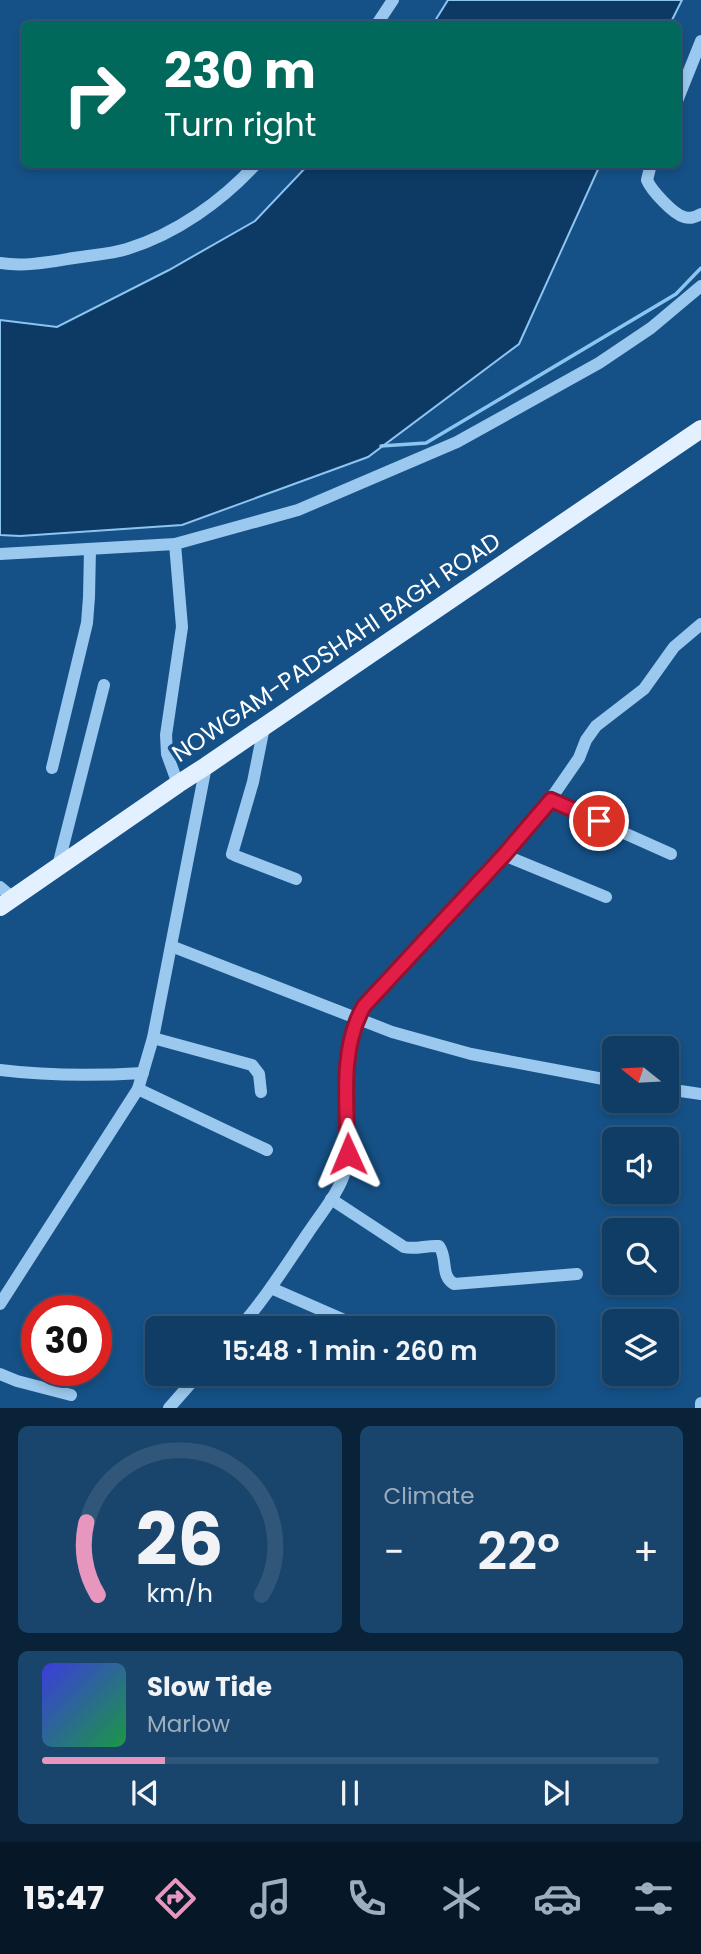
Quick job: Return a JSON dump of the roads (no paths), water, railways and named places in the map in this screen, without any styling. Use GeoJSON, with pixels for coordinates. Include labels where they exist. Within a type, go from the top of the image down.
{"type":"FeatureCollection","features":[{"type":"Feature","properties":{"kind":"main road","name":"NOWGAM-PADSHAHI BAGH ROAD"},"geometry":{"type":"LineString","coordinates":[[4,897],[58,866],[701,429]]}},
{"type":"Feature","properties":{"kind":"street"},"geometry":{"type":"LineString","coordinates":[[379,21],[393,0]]}},
{"type":"Feature","properties":{"kind":"street"},"geometry":{"type":"LineString","coordinates":[[681,91],[701,41]]}},
{"type":"Feature","properties":{"kind":"street"},"geometry":{"type":"LineString","coordinates":[[0,263],[41,263],[126,249],[181,225],[212,203],[251,168]]}},
{"type":"Feature","properties":{"kind":"street"},"geometry":{"type":"LineString","coordinates":[[651,168],[647,180],[651,189],[680,216],[690,218],[701,214]]}},
{"type":"Feature","properties":{"kind":"street"},"geometry":{"type":"LineString","coordinates":[[0,554],[175,544],[298,510],[457,442],[599,363],[652,328],[701,286]]}},
{"type":"Feature","properties":{"kind":"street"},"geometry":{"type":"LineString","coordinates":[[175,544],[183,627],[166,735],[167,754],[177,784]]}},
{"type":"Feature","properties":{"kind":"street"},"geometry":{"type":"LineString","coordinates":[[52,768],[86,623],[90,549]]}},
{"type":"Feature","properties":{"kind":"street"},"geometry":{"type":"LineString","coordinates":[[249,1316],[331,1199],[346,1166],[349,1049],[356,1019],[364,1006],[504,855],[551,800],[579,758],[586,740],[596,726],[644,689],[674,647],[701,624]]}},
{"type":"Feature","properties":{"kind":"street"},"geometry":{"type":"LineString","coordinates":[[58,866],[104,685]]}},
{"type":"Feature","properties":{"kind":"street"},"geometry":{"type":"LineString","coordinates":[[264,727],[253,782],[232,854],[296,879]]}},
{"type":"Feature","properties":{"kind":"street"},"geometry":{"type":"LineString","coordinates":[[0,1304],[138,1088],[153,1038],[206,766]]}},
{"type":"Feature","properties":{"kind":"street"},"geometry":{"type":"LineString","coordinates":[[551,800],[671,854]]}},
{"type":"Feature","properties":{"kind":"street"},"geometry":{"type":"LineString","coordinates":[[504,855],[606,897]]}},
{"type":"Feature","properties":{"kind":"street"},"geometry":{"type":"LineString","coordinates":[[171,946],[392,1032],[471,1054],[602,1079]]}},
{"type":"Feature","properties":{"kind":"street"},"geometry":{"type":"LineString","coordinates":[[153,1038],[252,1065],[259,1074],[261,1092]]}},
{"type":"Feature","properties":{"kind":"street"},"geometry":{"type":"LineString","coordinates":[[0,1070],[62,1076],[143,1073]]}},
{"type":"Feature","properties":{"kind":"street"},"geometry":{"type":"LineString","coordinates":[[138,1088],[267,1150]]}},
{"type":"Feature","properties":{"kind":"street"},"geometry":{"type":"LineString","coordinates":[[679,1091],[701,1094]]}},
{"type":"Feature","properties":{"kind":"street"},"geometry":{"type":"LineString","coordinates":[[331,1199],[404,1247],[439,1247],[442,1250],[446,1277],[454,1284],[577,1274]]}},
{"type":"Feature","properties":{"kind":"street"},"geometry":{"type":"LineString","coordinates":[[271,1288],[335,1316]]}},
{"type":"Feature","properties":{"kind":"street"},"geometry":{"type":"LineString","coordinates":[[0,1374],[71,1395]]}},
{"type":"Feature","properties":{"kind":"street"},"geometry":{"type":"LineString","coordinates":[[169,1408],[188,1386]]}},
{"type":"Feature","properties":{"kind":"street"},"geometry":{"type":"LineString","coordinates":[[701,1403],[701,1408]]}},
{"type":"Feature","properties":{"kind":"water"},"geometry":{"type":"Polygon","coordinates":[[[448,0],[682,0],[672,21],[435,21],[448,0]]]}},
{"type":"Feature","properties":{"kind":"water"},"geometry":{"type":"Polygon","coordinates":[[[305,168],[599,168],[519,344],[368,457],[182,525],[0,535],[0,320],[57,327],[169,270],[255,221],[305,168]]]}},
{"type":"Feature","properties":{"kind":"waterway"},"geometry":{"type":"LineString","coordinates":[[381,446],[426,443],[676,294],[701,268]]}}]}
